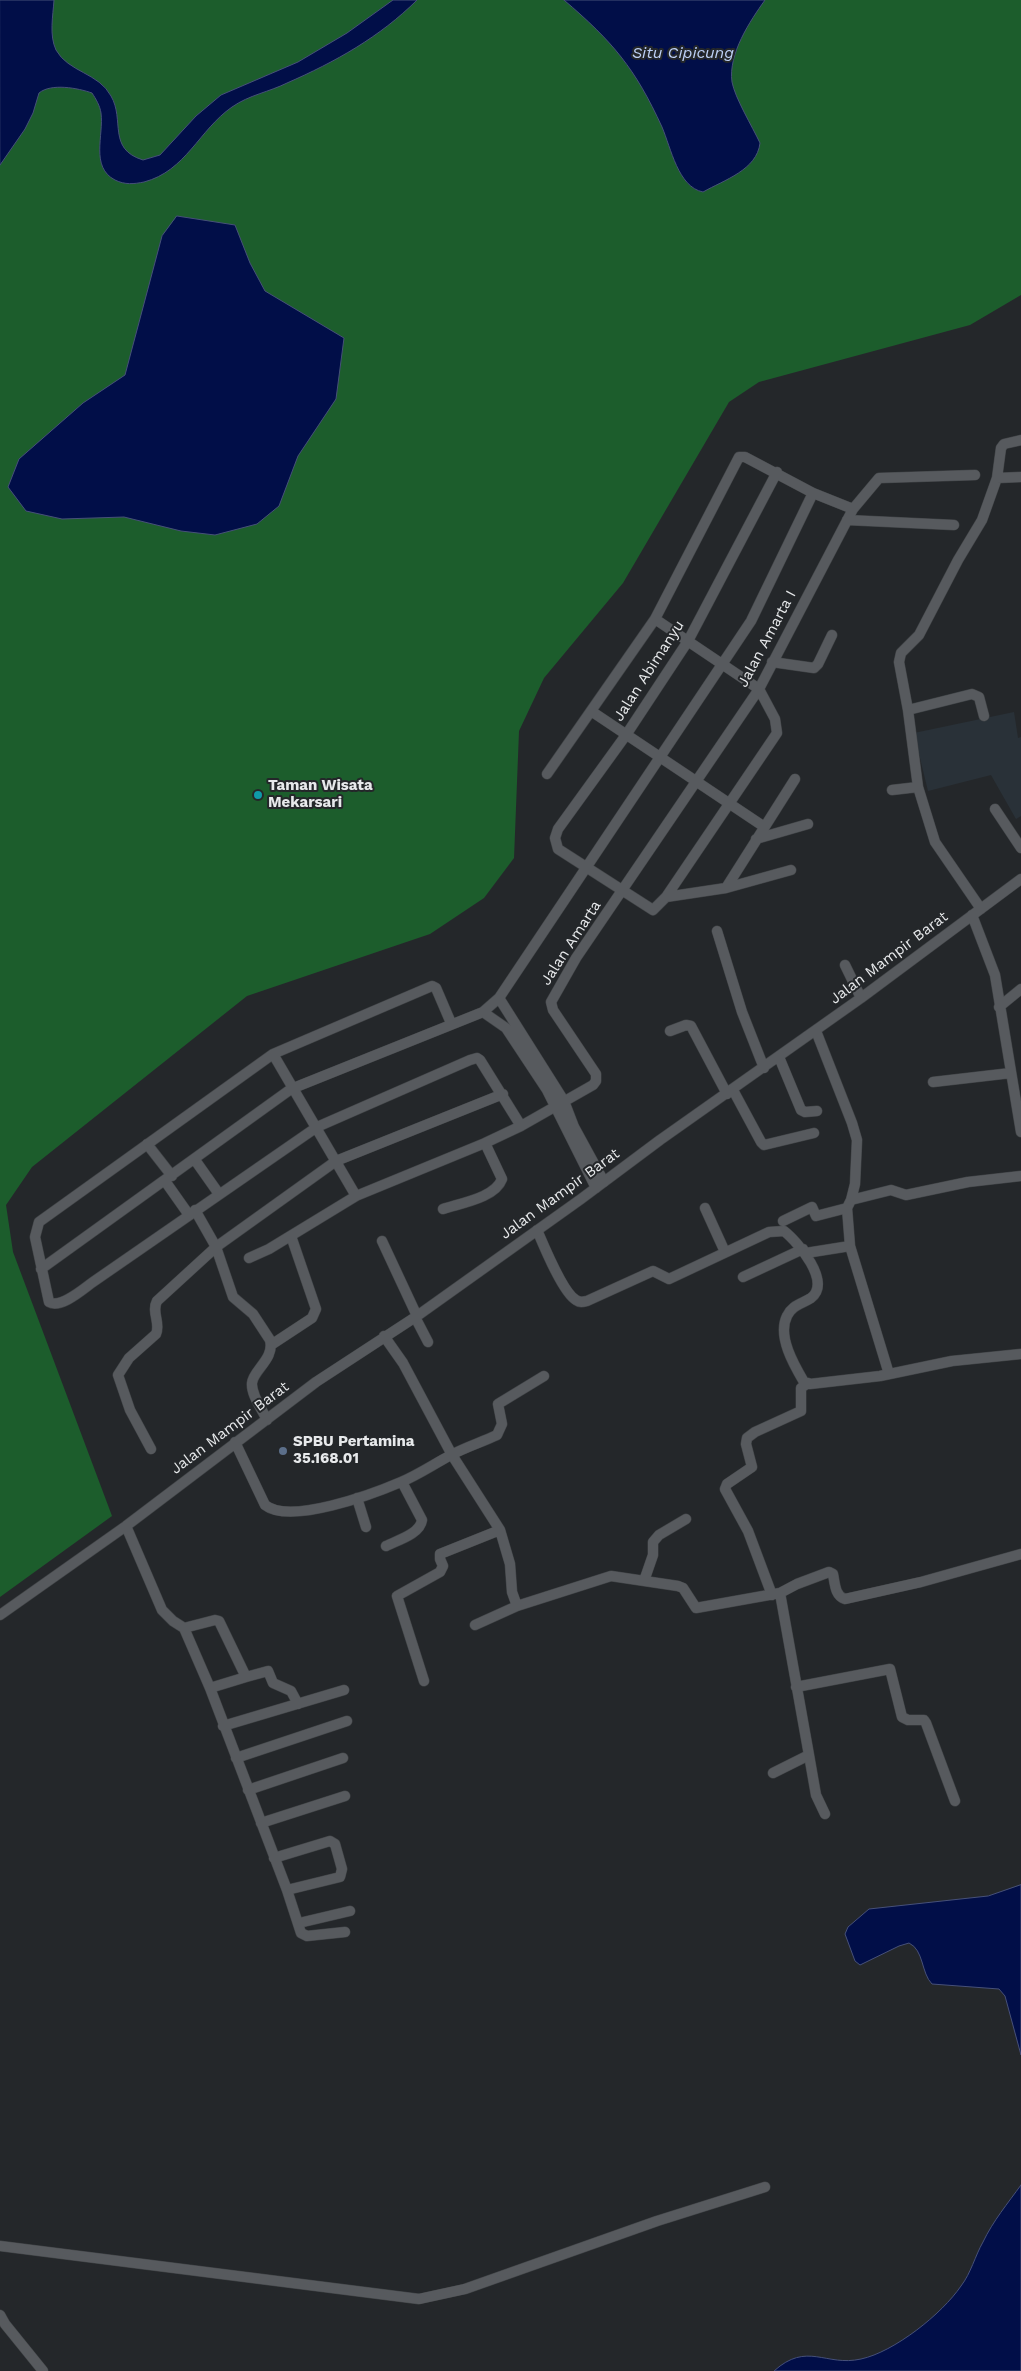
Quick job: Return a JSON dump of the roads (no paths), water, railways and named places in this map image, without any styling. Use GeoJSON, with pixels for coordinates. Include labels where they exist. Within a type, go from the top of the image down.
{"type":"FeatureCollection","features":[{"type":"Feature","properties":{"kind":"street"},"geometry":{"type":"LineString","coordinates":[[981,909],[935,842],[918,787],[908,710],[899,669],[901,653],[918,635],[958,560],[982,520],[997,478],[1001,448],[1004,444],[1021,440]]}},
{"type":"Feature","properties":{"kind":"street"},"geometry":{"type":"LineString","coordinates":[[547,774],[655,619],[738,458],[745,457],[777,472],[813,493],[853,509]]}},
{"type":"Feature","properties":{"kind":"street","name":"Jalan Abimanyu"},"geometry":{"type":"LineString","coordinates":[[666,897],[654,910],[622,892],[558,849],[555,838],[558,829],[626,735],[688,641],[777,472]]}},
{"type":"Feature","properties":{"kind":"street","name":"Jalan Amarta I"},"geometry":{"type":"LineString","coordinates":[[622,892],[758,689],[853,509],[879,478],[975,475]]}},
{"type":"Feature","properties":{"kind":"street"},"geometry":{"type":"LineString","coordinates":[[997,478],[1021,477]]}},
{"type":"Feature","properties":{"kind":"street"},"geometry":{"type":"LineString","coordinates":[[41,1270],[291,1089],[451,1023],[483,1012],[499,998],[750,621],[813,493]]}},
{"type":"Feature","properties":{"kind":"street"},"geometry":{"type":"LineString","coordinates":[[847,520],[954,525]]}},
{"type":"Feature","properties":{"kind":"street"},"geometry":{"type":"LineString","coordinates":[[655,619],[758,689],[775,719],[777,733],[666,897]]}},
{"type":"Feature","properties":{"kind":"street"},"geometry":{"type":"LineString","coordinates":[[772,662],[814,668],[818,664],[832,635]]}},
{"type":"Feature","properties":{"kind":"street"},"geometry":{"type":"LineString","coordinates":[[908,710],[972,694],[978,697],[984,716]]}},
{"type":"Feature","properties":{"kind":"street"},"geometry":{"type":"LineString","coordinates":[[591,711],[763,826]]}},
{"type":"Feature","properties":{"kind":"street"},"geometry":{"type":"LineString","coordinates":[[726,888],[763,826],[795,779]]}},
{"type":"Feature","properties":{"kind":"street"},"geometry":{"type":"LineString","coordinates":[[892,790],[918,787]]}},
{"type":"Feature","properties":{"kind":"street"},"geometry":{"type":"LineString","coordinates":[[995,809],[1021,848]]}},
{"type":"Feature","properties":{"kind":"street"},"geometry":{"type":"LineString","coordinates":[[756,839],[808,824]]}},
{"type":"Feature","properties":{"kind":"street"},"geometry":{"type":"LineString","coordinates":[[666,897],[726,888],[791,870]]}},
{"type":"Feature","properties":{"kind":"street","name":"Jalan Mampir Barat"},"geometry":{"type":"LineString","coordinates":[[0,1615],[126,1526],[316,1382],[416,1316],[537,1230],[660,1140],[816,1031],[1021,880]]}},
{"type":"Feature","properties":{"kind":"street","name":"Jalan Amarta"},"geometry":{"type":"LineString","coordinates":[[560,1103],[593,1085],[596,1081],[596,1074],[553,1010],[551,1002],[576,958],[622,892]]}},
{"type":"Feature","properties":{"kind":"street"},"geometry":{"type":"LineString","coordinates":[[972,915],[995,975],[1021,1132]]}},
{"type":"Feature","properties":{"kind":"street"},"geometry":{"type":"LineString","coordinates":[[717,931],[742,1012],[764,1068]]}},
{"type":"Feature","properties":{"kind":"street"},"geometry":{"type":"LineString","coordinates":[[845,965],[861,998]]}},
{"type":"Feature","properties":{"kind":"street"},"geometry":{"type":"LineString","coordinates":[[451,1023],[436,988],[432,986],[272,1054],[39,1222],[35,1237],[49,1302],[52,1304],[60,1303],[93,1282],[317,1127],[474,1058],[480,1060],[503,1094],[521,1126]]}},
{"type":"Feature","properties":{"kind":"street"},"geometry":{"type":"LineString","coordinates":[[999,1007],[1021,989]]}},
{"type":"Feature","properties":{"kind":"street"},"geometry":{"type":"LineString","coordinates":[[499,998],[509,1025],[560,1103],[600,1185]]}},
{"type":"Feature","properties":{"kind":"street"},"geometry":{"type":"LineString","coordinates":[[483,1012],[509,1025]]}},
{"type":"Feature","properties":{"kind":"street"},"geometry":{"type":"LineString","coordinates":[[670,1031],[686,1025],[691,1026],[764,1145],[814,1133]]}},
{"type":"Feature","properties":{"kind":"street"},"geometry":{"type":"LineString","coordinates":[[816,1031],[857,1140],[855,1184],[849,1204],[850,1246],[889,1374]]}},
{"type":"Feature","properties":{"kind":"street"},"geometry":{"type":"LineString","coordinates":[[272,1054],[291,1089],[317,1127],[356,1196]]}},
{"type":"Feature","properties":{"kind":"street"},"geometry":{"type":"LineString","coordinates":[[779,1057],[801,1110],[805,1112],[817,1111]]}},
{"type":"Feature","properties":{"kind":"street"},"geometry":{"type":"LineString","coordinates":[[933,1082],[976,1079],[1011,1073]]}},
{"type":"Feature","properties":{"kind":"street"},"geometry":{"type":"LineString","coordinates":[[150,1449],[130,1410],[118,1375],[130,1358],[156,1334],[158,1330],[154,1310],[157,1301],[216,1247],[336,1161],[503,1094]]}},
{"type":"Feature","properties":{"kind":"street"},"geometry":{"type":"LineString","coordinates":[[250,1258],[291,1236],[356,1196],[485,1143],[521,1126],[560,1103]]}},
{"type":"Feature","properties":{"kind":"street"},"geometry":{"type":"LineString","coordinates":[[443,1209],[478,1197],[500,1185],[502,1179],[485,1143]]}},
{"type":"Feature","properties":{"kind":"street"},"geometry":{"type":"LineString","coordinates":[[147,1144],[216,1247],[234,1297],[253,1314],[271,1345]]}},
{"type":"Feature","properties":{"kind":"street"},"geometry":{"type":"LineString","coordinates":[[195,1160],[219,1194]]}},
{"type":"Feature","properties":{"kind":"street"},"geometry":{"type":"LineString","coordinates":[[782,1221],[812,1207],[816,1216],[891,1190],[906,1195],[968,1182],[1021,1176]]}},
{"type":"Feature","properties":{"kind":"street"},"geometry":{"type":"LineString","coordinates":[[705,1208],[725,1252]]}},
{"type":"Feature","properties":{"kind":"street"},"geometry":{"type":"LineString","coordinates":[[537,1230],[564,1284],[574,1300],[580,1302],[587,1301],[652,1271],[669,1279],[768,1232],[784,1231],[804,1251],[819,1283],[816,1292],[811,1298],[796,1304],[787,1317],[785,1330],[792,1362],[804,1382],[808,1383]]}},
{"type":"Feature","properties":{"kind":"street"},"geometry":{"type":"LineString","coordinates":[[267,1420],[252,1392],[251,1381],[267,1357],[271,1345],[312,1318],[316,1310],[291,1236]]}},
{"type":"Feature","properties":{"kind":"street"},"geometry":{"type":"LineString","coordinates":[[382,1241],[428,1342]]}},
{"type":"Feature","properties":{"kind":"street"},"geometry":{"type":"LineString","coordinates":[[743,1277],[804,1251],[850,1246]]}},
{"type":"Feature","properties":{"kind":"street"},"geometry":{"type":"LineString","coordinates":[[384,1336],[403,1363],[452,1455],[500,1530],[510,1564],[512,1592],[517,1606]]}},
{"type":"Feature","properties":{"kind":"street"},"geometry":{"type":"LineString","coordinates":[[825,1814],[816,1795],[806,1732],[776,1594],[748,1531],[725,1490],[727,1484],[752,1467],[746,1444],[747,1438],[755,1432],[801,1412],[800,1388],[808,1383],[889,1374],[952,1361],[1021,1354]]}},
{"type":"Feature","properties":{"kind":"street"},"geometry":{"type":"LineString","coordinates":[[235,1442],[265,1505],[272,1511],[300,1512],[357,1498],[402,1482],[452,1455],[497,1435],[502,1424],[498,1404],[544,1376]]}},
{"type":"Feature","properties":{"kind":"street"},"geometry":{"type":"LineString","coordinates":[[386,1546],[415,1532],[421,1526],[422,1520],[402,1482]]}},
{"type":"Feature","properties":{"kind":"street"},"geometry":{"type":"LineString","coordinates":[[357,1498],[366,1527]]}},
{"type":"Feature","properties":{"kind":"street"},"geometry":{"type":"LineString","coordinates":[[644,1581],[653,1555],[653,1542],[686,1519]]}},
{"type":"Feature","properties":{"kind":"street"},"geometry":{"type":"LineString","coordinates":[[126,1526],[162,1610],[173,1621],[184,1628],[210,1688],[287,1890],[301,1933],[307,1936],[345,1932]]}},
{"type":"Feature","properties":{"kind":"street"},"geometry":{"type":"LineString","coordinates":[[424,1681],[397,1596],[440,1572],[443,1566],[440,1554],[500,1530]]}},
{"type":"Feature","properties":{"kind":"street"},"geometry":{"type":"LineString","coordinates":[[476,1625],[517,1606],[611,1576],[683,1588],[696,1608],[776,1594],[828,1572],[833,1574],[840,1598],[846,1599],[921,1582],[1021,1554]]}},
{"type":"Feature","properties":{"kind":"street"},"geometry":{"type":"LineString","coordinates":[[184,1628],[215,1620],[219,1621],[246,1677]]}},
{"type":"Feature","properties":{"kind":"street"},"geometry":{"type":"LineString","coordinates":[[796,1687],[890,1669],[902,1717],[908,1720],[924,1720],[926,1723],[956,1801]]}},
{"type":"Feature","properties":{"kind":"street"},"geometry":{"type":"LineString","coordinates":[[210,1688],[268,1671],[273,1683],[291,1691],[298,1704]]}},
{"type":"Feature","properties":{"kind":"street"},"geometry":{"type":"LineString","coordinates":[[223,1726],[344,1690]]}},
{"type":"Feature","properties":{"kind":"street"},"geometry":{"type":"LineString","coordinates":[[236,1758],[347,1721]]}},
{"type":"Feature","properties":{"kind":"street"},"geometry":{"type":"LineString","coordinates":[[773,1773],[809,1755]]}},
{"type":"Feature","properties":{"kind":"street"},"geometry":{"type":"LineString","coordinates":[[248,1790],[343,1758]]}},
{"type":"Feature","properties":{"kind":"street"},"geometry":{"type":"LineString","coordinates":[[261,1823],[345,1796]]}},
{"type":"Feature","properties":{"kind":"street"},"geometry":{"type":"LineString","coordinates":[[274,1858],[330,1841],[335,1844],[342,1869],[340,1877],[287,1890]]}},
{"type":"Feature","properties":{"kind":"street"},"geometry":{"type":"LineString","coordinates":[[299,1923],[350,1911]]}},
{"type":"Feature","properties":{"kind":"street"},"geometry":{"type":"LineString","coordinates":[[0,2246],[419,2298],[465,2289],[657,2222],[765,2187]]}},
{"type":"Feature","properties":{"kind":"street"},"geometry":{"type":"LineString","coordinates":[[0,2315],[4,2324],[42,2371]]}},
{"type":"Feature","properties":{"kind":"water"},"geometry":{"type":"Polygon","coordinates":[[[0,0],[54,0],[52,32],[56,50],[68,63],[106,88],[115,105],[119,133],[125,149],[143,160],[160,155],[196,116],[221,95],[298,62],[347,33],[393,0],[417,0],[388,26],[356,48],[305,75],[245,99],[232,107],[220,116],[182,160],[171,169],[158,177],[130,184],[115,180],[107,174],[103,167],[100,159],[101,113],[99,105],[92,93],[80,89],[57,87],[39,93],[33,113],[25,129],[0,165],[0,0]]]}},
{"type":"Feature","properties":{"kind":"water","name":"Situ Cipicung"},"geometry":{"type":"Polygon","coordinates":[[[564,0],[765,0],[741,38],[733,60],[732,71],[732,82],[737,96],[760,143],[758,152],[753,160],[738,173],[703,192],[694,189],[687,183],[676,166],[662,127],[632,72],[596,29],[564,0]]]}},
{"type":"Feature","properties":{"kind":"water"},"geometry":{"type":"Polygon","coordinates":[[[177,216],[235,225],[250,263],[265,291],[344,338],[336,399],[298,456],[279,506],[257,524],[215,535],[181,531],[124,517],[62,519],[26,511],[8,487],[19,459],[83,403],[125,375],[162,236],[177,216]]]}},
{"type":"Feature","properties":{"kind":"water"},"geometry":{"type":"Polygon","coordinates":[[[1021,1885],[1021,2055],[1005,1996],[999,1989],[932,1984],[928,1979],[920,1956],[914,1946],[909,1943],[860,1965],[855,1961],[845,1934],[848,1927],[869,1909],[988,1896],[1021,1885]]]}},
{"type":"Feature","properties":{"kind":"water"},"geometry":{"type":"Polygon","coordinates":[[[1021,2185],[1021,2371],[774,2371],[786,2362],[807,2356],[849,2361],[874,2355],[888,2349],[930,2320],[953,2297],[968,2276],[991,2227],[1021,2185]]]}},
{"type":"Feature","properties":{"kind":"place","name":"Taman Wisata Mekarsari"},"geometry":{"type":"Point","coordinates":[258,795]}},
{"type":"Feature","properties":{"kind":"place","name":"SPBU Pertamina 35.168.01"},"geometry":{"type":"Point","coordinates":[283,1451]}}]}
